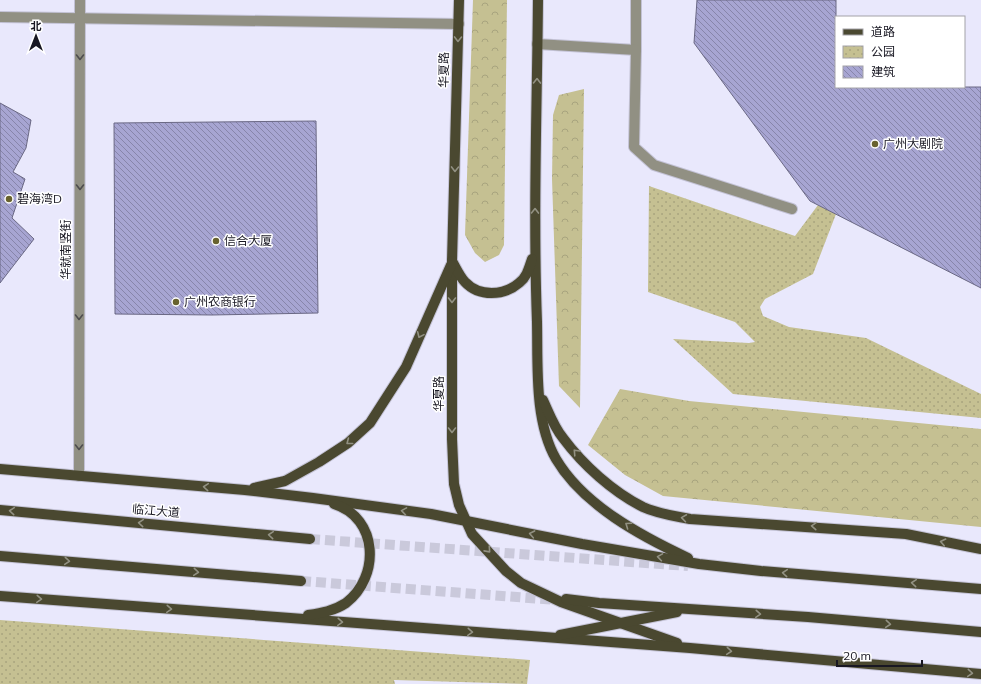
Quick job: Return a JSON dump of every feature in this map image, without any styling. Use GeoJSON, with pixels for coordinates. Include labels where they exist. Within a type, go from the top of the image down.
{"type":"FeatureCollection","features":[{"type":"Feature","properties":{"kind":"main road","name":"华夏路"},"geometry":{"type":"LineString","coordinates":[[459,0],[452,261],[454,484],[459,505],[472,534],[506,571],[521,583],[561,602],[690,648]]}},
{"type":"Feature","properties":{"kind":"main road"},"geometry":{"type":"LineString","coordinates":[[538,0],[534,250],[538,373],[541,410],[546,438],[556,459],[573,482],[602,507],[645,538],[699,564]]}},
{"type":"Feature","properties":{"kind":"main road"},"geometry":{"type":"LineString","coordinates":[[452,261],[465,282],[476,290],[489,294],[504,291],[519,284],[528,272],[534,250]]}},
{"type":"Feature","properties":{"kind":"main road"},"geometry":{"type":"LineString","coordinates":[[244,490],[285,481],[319,462],[348,443],[370,423],[406,367],[452,261]]}},
{"type":"Feature","properties":{"kind":"main road"},"geometry":{"type":"LineString","coordinates":[[538,373],[543,399],[552,421],[562,438],[605,483],[644,507],[668,515],[690,519],[906,534],[981,548]]}},
{"type":"Feature","properties":{"kind":"main road"},"geometry":{"type":"LineString","coordinates":[[0,469],[244,490],[431,514],[582,544],[699,564],[981,589]]}},
{"type":"Feature","properties":{"kind":"main road"},"geometry":{"type":"LineString","coordinates":[[292,618],[329,611],[346,603],[361,588],[368,567],[371,547],[365,528],[354,514],[341,506],[312,498]]}},
{"type":"Feature","properties":{"kind":"main road","name":"临江大道"},"geometry":{"type":"LineString","coordinates":[[0,510],[310,539]]}},
{"type":"Feature","properties":{"kind":"main road"},"geometry":{"type":"LineString","coordinates":[[0,556],[301,581]]}},
{"type":"Feature","properties":{"kind":"main road"},"geometry":{"type":"LineString","coordinates":[[521,583],[550,595],[577,601],[981,632]]}},
{"type":"Feature","properties":{"kind":"main road"},"geometry":{"type":"LineString","coordinates":[[0,596],[690,648],[981,674]]}},
{"type":"Feature","properties":{"kind":"main road"},"geometry":{"type":"LineString","coordinates":[[546,637],[691,610]]}},
{"type":"Feature","properties":{"kind":"street","name":"华就南竖街"},"geometry":{"type":"LineString","coordinates":[[79,476],[80,0]]}},
{"type":"Feature","properties":{"kind":"street"},"geometry":{"type":"LineString","coordinates":[[636,0],[634,147],[654,164],[792,210]]}},
{"type":"Feature","properties":{"kind":"street"},"geometry":{"type":"LineString","coordinates":[[0,17],[459,24]]}},
{"type":"Feature","properties":{"kind":"street"},"geometry":{"type":"LineString","coordinates":[[537,44],[636,50]]}},
{"type":"Feature","properties":{"kind":"green space"},"geometry":{"type":"Polygon","coordinates":[[[473,0],[507,0],[504,245],[499,255],[485,262],[475,253],[465,235],[473,0]]]}},
{"type":"Feature","properties":{"kind":"green space"},"geometry":{"type":"Polygon","coordinates":[[[584,89],[580,408],[559,386],[552,179],[553,115],[559,95],[584,89]]]}},
{"type":"Feature","properties":{"kind":"green space"},"geometry":{"type":"Polygon","coordinates":[[[649,186],[795,236],[818,205],[836,214],[813,274],[765,299],[760,307],[763,316],[789,327],[866,338],[981,394],[981,418],[733,394],[673,339],[749,343],[755,342],[735,322],[648,292],[649,186]]]}},
{"type":"Feature","properties":{"kind":"green space"},"geometry":{"type":"Polygon","coordinates":[[[620,389],[689,401],[981,429],[981,527],[663,496],[625,475],[588,445],[620,389]]]}},
{"type":"Feature","properties":{"kind":"green space"},"geometry":{"type":"Polygon","coordinates":[[[0,620],[530,660],[527,684],[394,680],[395,684],[0,684],[0,620]]]}},
{"type":"Feature","properties":{"kind":"building","name":"广州大剧院"},"geometry":{"type":"Polygon","coordinates":[[[697,0],[836,0],[835,88],[981,87],[981,288],[810,201],[694,43],[697,0]]]}},
{"type":"Feature","properties":{"kind":"building","name":"碧海湾D"},"geometry":{"type":"Polygon","coordinates":[[[0,103],[31,120],[26,148],[13,172],[25,179],[12,218],[34,239],[0,283],[0,103]]]}},
{"type":"Feature","properties":{"kind":"building","name":"信合大厦"},"geometry":{"type":"Polygon","coordinates":[[[316,121],[318,313],[212,315],[115,314],[114,123],[316,121]]]}},
{"type":"Feature","properties":{"kind":"tunnel"},"geometry":{"type":"LineString","coordinates":[[310,539],[688,566]]}},
{"type":"Feature","properties":{"kind":"tunnel"},"geometry":{"type":"LineString","coordinates":[[301,581],[557,600]]}},
{"type":"Feature","properties":{"kind":"place","name":"广州大剧院"},"geometry":{"type":"Point","coordinates":[875,144]}},
{"type":"Feature","properties":{"kind":"place","name":"碧海湾D"},"geometry":{"type":"Point","coordinates":[9,199]}},
{"type":"Feature","properties":{"kind":"place","name":"信合大厦"},"geometry":{"type":"Point","coordinates":[216,241]}},
{"type":"Feature","properties":{"kind":"place","name":"广州农商银行"},"geometry":{"type":"Point","coordinates":[176,302]}}]}
